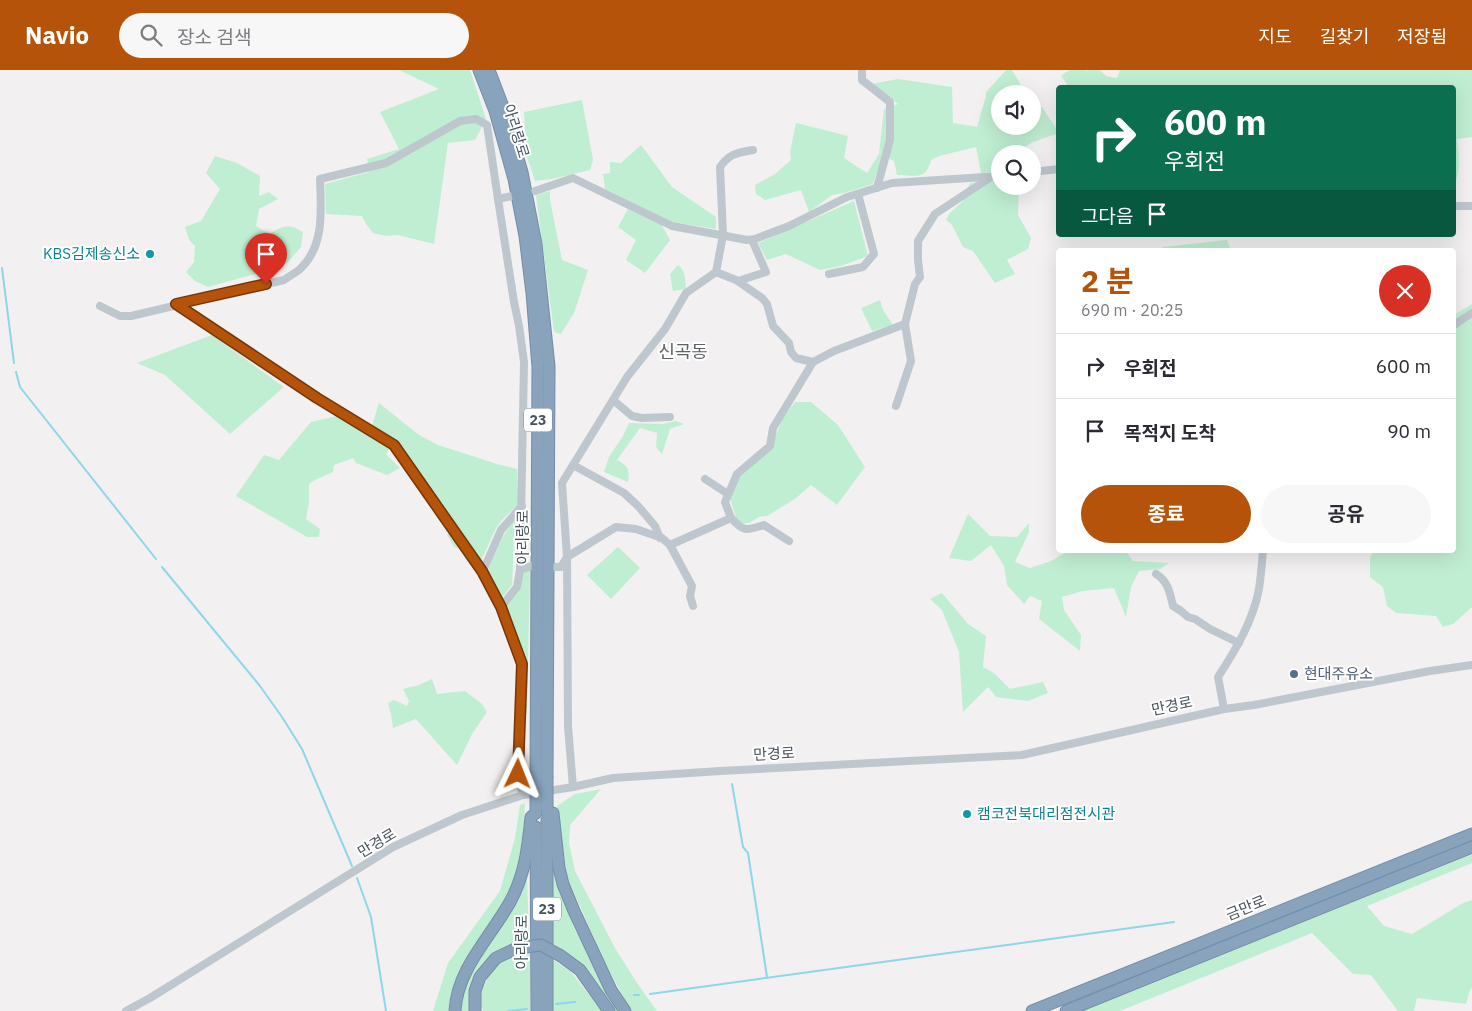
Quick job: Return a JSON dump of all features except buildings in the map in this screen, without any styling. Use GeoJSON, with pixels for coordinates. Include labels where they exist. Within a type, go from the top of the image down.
{"type":"FeatureCollection","features":[{"type":"Feature","properties":{"kind":"highway","name":"아리랑로"},"geometry":{"type":"LineString","coordinates":[[479,70],[495,111],[514,179],[530,274],[538,368],[541,776],[547,1011]]}},
{"type":"Feature","properties":{"kind":"highway","name":"아리랑로"},"geometry":{"type":"LineString","coordinates":[[489,70],[502,104],[522,172],[536,244],[548,356],[541,776]]}},
{"type":"Feature","properties":{"kind":"highway","name":"아리랑로"},"geometry":{"type":"LineString","coordinates":[[537,1011],[542,811]]}},
{"type":"Feature","properties":{"kind":"highway"},"geometry":{"type":"LineString","coordinates":[[455,1011],[456,999],[468,967],[510,901],[523,873],[531,817],[542,811],[553,813],[559,868],[563,884],[611,990],[625,1011]]}},
{"type":"Feature","properties":{"kind":"highway","name":"금만로"},"geometry":{"type":"LineString","coordinates":[[1032,1011],[1472,834]]}},
{"type":"Feature","properties":{"kind":"highway","name":"금만로"},"geometry":{"type":"LineString","coordinates":[[1066,1011],[1472,848]]}},
{"type":"Feature","properties":{"kind":"highway"},"geometry":{"type":"LineString","coordinates":[[476,1011],[474,991],[480,977],[496,958],[517,948],[541,946],[554,951],[580,970],[609,1011]]}},
{"type":"Feature","properties":{"kind":"street"},"geometry":{"type":"LineString","coordinates":[[862,70],[862,80],[890,102],[890,140],[877,188]]}},
{"type":"Feature","properties":{"kind":"street"},"geometry":{"type":"LineString","coordinates":[[100,306],[120,316],[126,316],[284,280],[300,269],[311,255],[317,240],[321,212],[320,179],[386,163],[460,121],[476,119],[487,125],[514,302],[520,326],[524,362],[520,570],[517,587],[501,607]]}},
{"type":"Feature","properties":{"kind":"street"},"geometry":{"type":"LineString","coordinates":[[573,787],[568,726],[567,557],[562,483],[627,377],[665,329],[686,293],[716,272],[722,235],[720,167],[733,154],[753,150]]}},
{"type":"Feature","properties":{"kind":"street"},"geometry":{"type":"LineString","coordinates":[[1041,171],[1056,169]]}},
{"type":"Feature","properties":{"kind":"street"},"geometry":{"type":"LineString","coordinates":[[536,191],[573,178],[672,226],[755,240],[790,226],[847,197],[877,188],[892,184],[991,177]]}},
{"type":"Feature","properties":{"kind":"street"},"geometry":{"type":"LineString","coordinates":[[896,406],[911,361],[905,324],[915,284],[920,277],[918,241],[935,214],[991,177]]}},
{"type":"Feature","properties":{"kind":"street"},"geometry":{"type":"LineString","coordinates":[[829,274],[863,267],[874,254],[858,194]]}},
{"type":"Feature","properties":{"kind":"street"},"geometry":{"type":"LineString","coordinates":[[498,199],[512,196]]}},
{"type":"Feature","properties":{"kind":"street"},"geometry":{"type":"LineString","coordinates":[[1456,206],[1472,206]]}},
{"type":"Feature","properties":{"kind":"street"},"geometry":{"type":"LineString","coordinates":[[738,281],[766,272],[752,240]]}},
{"type":"Feature","properties":{"kind":"street"},"geometry":{"type":"LineString","coordinates":[[716,272],[738,281],[762,298],[767,304],[773,326],[789,343],[791,352],[796,358],[813,362]]}},
{"type":"Feature","properties":{"kind":"street"},"geometry":{"type":"LineString","coordinates":[[176,304],[317,398],[394,445],[482,571],[501,607],[522,664],[518,774],[522,795]]}},
{"type":"Feature","properties":{"kind":"street"},"geometry":{"type":"LineString","coordinates":[[1456,324],[1472,313]]}},
{"type":"Feature","properties":{"kind":"street"},"geometry":{"type":"LineString","coordinates":[[789,540],[764,525],[749,530],[740,528],[731,518],[725,502],[737,474],[770,446],[774,428],[813,362],[834,351],[905,324]]}},
{"type":"Feature","properties":{"kind":"street"},"geometry":{"type":"LineString","coordinates":[[613,400],[632,416],[642,418],[670,417]]}},
{"type":"Feature","properties":{"kind":"street"},"geometry":{"type":"LineString","coordinates":[[573,465],[624,493],[655,526],[660,538]]}},
{"type":"Feature","properties":{"kind":"street"},"geometry":{"type":"LineString","coordinates":[[705,479],[728,494]]}},
{"type":"Feature","properties":{"kind":"street"},"geometry":{"type":"LineString","coordinates":[[482,571],[501,530],[522,506]]}},
{"type":"Feature","properties":{"kind":"street"},"geometry":{"type":"LineString","coordinates":[[670,545],[731,518]]}},
{"type":"Feature","properties":{"kind":"street"},"geometry":{"type":"LineString","coordinates":[[554,567],[560,567],[567,557],[616,528],[636,529],[660,538],[670,545],[692,586],[690,596],[693,606]]}},
{"type":"Feature","properties":{"kind":"street"},"geometry":{"type":"LineString","coordinates":[[1224,709],[1218,677],[1233,654],[1250,619],[1259,590],[1263,553]]}},
{"type":"Feature","properties":{"kind":"street"},"geometry":{"type":"LineString","coordinates":[[520,570],[531,566]]}},
{"type":"Feature","properties":{"kind":"street"},"geometry":{"type":"LineString","coordinates":[[1156,574],[1160,576],[1171,591],[1173,606],[1188,617],[1238,643]]}},
{"type":"Feature","properties":{"kind":"street","name":"만경로"},"geometry":{"type":"LineString","coordinates":[[126,1011],[393,847],[462,815],[522,795],[614,778],[1022,755],[1224,709],[1472,665]]}},
{"type":"Feature","properties":{"kind":"green space"},"geometry":{"type":"Polygon","coordinates":[[[399,70],[470,70],[486,119],[475,140],[448,143],[434,244],[398,235],[386,236],[373,233],[362,216],[326,214],[325,184],[369,172],[367,159],[399,149],[380,112],[439,89],[399,70]]]}},
{"type":"Feature","properties":{"kind":"green space"},"geometry":{"type":"Polygon","coordinates":[[[1006,70],[1012,70],[1021,85],[992,85],[1006,70]]]}},
{"type":"Feature","properties":{"kind":"green space"},"geometry":{"type":"Polygon","coordinates":[[[1069,70],[1100,70],[1106,76],[1117,78],[1120,70],[1472,70],[1472,137],[1457,139],[1459,169],[1456,181],[1456,85],[1066,85],[1061,76],[1069,70]]]}},
{"type":"Feature","properties":{"kind":"green space"},"geometry":{"type":"Polygon","coordinates":[[[898,79],[952,87],[953,123],[977,127],[986,92],[991,86],[991,135],[1041,135],[1042,107],[1056,128],[1056,134],[1028,145],[991,145],[991,172],[981,173],[976,147],[939,156],[931,160],[929,167],[923,174],[915,176],[897,175],[894,161],[883,156],[873,184],[832,195],[809,212],[801,190],[765,200],[756,194],[755,185],[775,174],[791,160],[790,152],[796,123],[848,136],[844,158],[867,173],[879,154],[884,109],[898,104],[872,84],[898,79]]]}},
{"type":"Feature","properties":{"kind":"green space"},"geometry":{"type":"Polygon","coordinates":[[[582,100],[593,160],[590,170],[535,181],[527,157],[524,112],[582,100]]]}},
{"type":"Feature","properties":{"kind":"green space"},"geometry":{"type":"Polygon","coordinates":[[[641,145],[672,187],[716,217],[716,229],[672,222],[605,189],[603,174],[610,173],[610,162],[621,163],[641,145]]]}},
{"type":"Feature","properties":{"kind":"green space"},"geometry":{"type":"Polygon","coordinates":[[[215,156],[237,163],[260,176],[259,196],[269,192],[278,199],[259,209],[256,226],[269,234],[286,227],[293,227],[303,232],[301,247],[287,263],[266,271],[208,287],[195,281],[186,272],[194,262],[195,246],[189,240],[185,227],[201,221],[220,189],[206,173],[215,156]]]}},
{"type":"Feature","properties":{"kind":"green space"},"geometry":{"type":"Polygon","coordinates":[[[991,181],[991,195],[1019,195],[1018,215],[1031,238],[1028,249],[1007,260],[1015,274],[995,283],[973,251],[963,247],[952,225],[946,220],[949,214],[963,201],[970,183],[991,181]]]}},
{"type":"Feature","properties":{"kind":"green space"},"geometry":{"type":"Polygon","coordinates":[[[550,191],[550,200],[562,260],[588,270],[574,313],[561,334],[554,332],[536,195],[550,191]]]}},
{"type":"Feature","properties":{"kind":"green space"},"geometry":{"type":"Polygon","coordinates":[[[854,201],[868,256],[841,266],[820,270],[786,254],[767,260],[758,243],[854,201]]]}},
{"type":"Feature","properties":{"kind":"green space"},"geometry":{"type":"Polygon","coordinates":[[[628,209],[661,224],[670,240],[645,273],[626,260],[636,240],[618,227],[628,209]]]}},
{"type":"Feature","properties":{"kind":"green space"},"geometry":{"type":"Polygon","coordinates":[[[1227,240],[1230,248],[1163,248],[1227,240]]]}},
{"type":"Feature","properties":{"kind":"green space"},"geometry":{"type":"Polygon","coordinates":[[[678,265],[684,273],[686,289],[673,291],[670,274],[678,265]]]}},
{"type":"Feature","properties":{"kind":"green space"},"geometry":{"type":"Polygon","coordinates":[[[880,300],[883,310],[893,325],[872,331],[861,308],[880,300]]]}},
{"type":"Feature","properties":{"kind":"green space"},"geometry":{"type":"Polygon","coordinates":[[[1472,304],[1472,607],[1453,624],[1443,627],[1436,616],[1396,613],[1387,606],[1383,587],[1370,577],[1370,558],[1372,553],[1456,553],[1456,314],[1472,304]]]}},
{"type":"Feature","properties":{"kind":"green space"},"geometry":{"type":"Polygon","coordinates":[[[212,335],[284,387],[230,434],[165,375],[137,363],[212,335]]]}},
{"type":"Feature","properties":{"kind":"green space"},"geometry":{"type":"Polygon","coordinates":[[[795,402],[811,402],[838,425],[865,467],[837,505],[811,485],[795,499],[767,516],[759,517],[749,523],[738,524],[730,498],[738,479],[770,449],[783,418],[795,402]]]}},
{"type":"Feature","properties":{"kind":"green space"},"geometry":{"type":"Polygon","coordinates":[[[379,403],[419,435],[438,445],[517,469],[518,505],[496,528],[481,561],[475,554],[454,547],[447,535],[453,528],[443,504],[415,474],[406,458],[392,440],[372,426],[379,403]]]}},
{"type":"Feature","properties":{"kind":"green space"},"geometry":{"type":"Polygon","coordinates":[[[337,416],[390,447],[386,454],[400,468],[387,475],[356,463],[353,458],[334,465],[333,472],[309,484],[309,502],[306,519],[320,529],[319,537],[307,537],[236,496],[264,455],[279,460],[311,422],[337,416]]]}},
{"type":"Feature","properties":{"kind":"green space"},"geometry":{"type":"Polygon","coordinates":[[[676,421],[684,424],[670,429],[662,454],[656,447],[657,433],[640,428],[617,460],[627,468],[629,474],[628,482],[604,472],[609,457],[629,423],[663,424],[676,421]]]}},
{"type":"Feature","properties":{"kind":"green space"},"geometry":{"type":"Polygon","coordinates":[[[968,514],[990,536],[1017,537],[1029,523],[1029,532],[1015,562],[1030,568],[1051,561],[1065,553],[1127,553],[1133,561],[1169,563],[1160,569],[1139,571],[1131,587],[1126,617],[1114,588],[1083,591],[1062,597],[1064,610],[1081,635],[1080,651],[1039,619],[1042,601],[1030,596],[1024,604],[1007,585],[1004,566],[991,545],[971,561],[949,558],[968,514]]]}},
{"type":"Feature","properties":{"kind":"green space"},"geometry":{"type":"Polygon","coordinates":[[[515,518],[512,585],[501,599],[488,570],[503,536],[515,518]]]}},
{"type":"Feature","properties":{"kind":"green space"},"geometry":{"type":"Polygon","coordinates":[[[618,547],[640,568],[611,599],[587,575],[618,547]]]}},
{"type":"Feature","properties":{"kind":"green space"},"geometry":{"type":"Polygon","coordinates":[[[530,569],[527,714],[524,711],[522,648],[504,608],[518,593],[523,572],[530,569]]]}},
{"type":"Feature","properties":{"kind":"green space"},"geometry":{"type":"Polygon","coordinates":[[[942,593],[968,624],[986,636],[983,667],[994,673],[1010,689],[1043,682],[1048,693],[1028,701],[996,697],[988,687],[963,712],[959,652],[942,610],[930,599],[942,593]]]}},
{"type":"Feature","properties":{"kind":"green space"},"geometry":{"type":"Polygon","coordinates":[[[432,679],[437,694],[465,691],[482,704],[487,712],[472,734],[457,765],[416,719],[393,728],[388,703],[394,700],[407,706],[409,701],[403,689],[432,679]]]}},
{"type":"Feature","properties":{"kind":"green space"},"geometry":{"type":"Polygon","coordinates":[[[601,789],[570,825],[569,843],[575,871],[615,948],[657,1011],[631,1011],[604,961],[565,872],[557,806],[575,794],[601,789]]]}},
{"type":"Feature","properties":{"kind":"green space"},"geometry":{"type":"Polygon","coordinates":[[[525,803],[523,839],[514,881],[491,922],[465,961],[449,1002],[449,1011],[433,1011],[448,963],[500,891],[515,838],[520,805],[525,803]]]}},
{"type":"Feature","properties":{"kind":"green space"},"geometry":{"type":"Polygon","coordinates":[[[1472,854],[1472,863],[1367,906],[1384,926],[1412,934],[1463,903],[1472,900],[1472,988],[1466,1004],[1417,998],[1414,1011],[1398,1011],[1371,975],[1353,974],[1312,933],[1120,1011],[1080,1011],[1472,854]]]}},
{"type":"Feature","properties":{"kind":"green space"},"geometry":{"type":"Polygon","coordinates":[[[552,865],[574,928],[620,1011],[612,1011],[577,960],[552,943],[552,865]]]}},
{"type":"Feature","properties":{"kind":"green space"},"geometry":{"type":"Polygon","coordinates":[[[527,875],[529,939],[519,940],[492,954],[479,971],[478,1011],[461,1011],[460,1007],[468,977],[514,907],[527,875]]]}},
{"type":"Feature","properties":{"kind":"green space"},"geometry":{"type":"Polygon","coordinates":[[[530,952],[530,1011],[483,1011],[479,999],[489,974],[505,958],[530,952]]]}},
{"type":"Feature","properties":{"kind":"green space"},"geometry":{"type":"Polygon","coordinates":[[[552,959],[570,971],[602,1011],[552,1011],[552,959]]]}},
{"type":"Feature","properties":{"kind":"waterway"},"geometry":{"type":"LineString","coordinates":[[2,268],[14,363]]}},
{"type":"Feature","properties":{"kind":"waterway"},"geometry":{"type":"LineString","coordinates":[[16,372],[20,387],[156,559]]}},
{"type":"Feature","properties":{"kind":"waterway"},"geometry":{"type":"LineString","coordinates":[[162,567],[260,686],[282,717],[302,749],[352,866]]}},
{"type":"Feature","properties":{"kind":"waterway"},"geometry":{"type":"LineString","coordinates":[[732,784],[743,847],[748,853],[767,977]]}},
{"type":"Feature","properties":{"kind":"waterway"},"geometry":{"type":"LineString","coordinates":[[357,878],[371,917],[386,1011]]}},
{"type":"Feature","properties":{"kind":"waterway"},"geometry":{"type":"LineString","coordinates":[[650,994],[1174,922]]}},
{"type":"Feature","properties":{"kind":"waterway"},"geometry":{"type":"LineString","coordinates":[[634,995],[639,995]]}},
{"type":"Feature","properties":{"kind":"waterway"},"geometry":{"type":"LineString","coordinates":[[556,1004],[575,1002]]}},
{"type":"Feature","properties":{"kind":"waterway"},"geometry":{"type":"LineString","coordinates":[[508,1011],[527,1009]]}},
{"type":"Feature","properties":{"kind":"place","name":"KBS김제송신소"},"geometry":{"type":"Point","coordinates":[150,254]}},
{"type":"Feature","properties":{"kind":"place","name":"현대주유소"},"geometry":{"type":"Point","coordinates":[1294,674]}},
{"type":"Feature","properties":{"kind":"place","name":"캠코전북대리점전시관"},"geometry":{"type":"Point","coordinates":[967,814]}},
{"type":"Feature","properties":{"kind":"district","name":"신곡동"},"geometry":{"type":"Point","coordinates":[683,352]}},
{"type":"Feature","properties":{"kind":"route"},"geometry":{"type":"LineString","coordinates":[[266,284],[176,304],[317,398],[394,445],[482,571],[501,607],[522,664],[518,774]]}}]}
